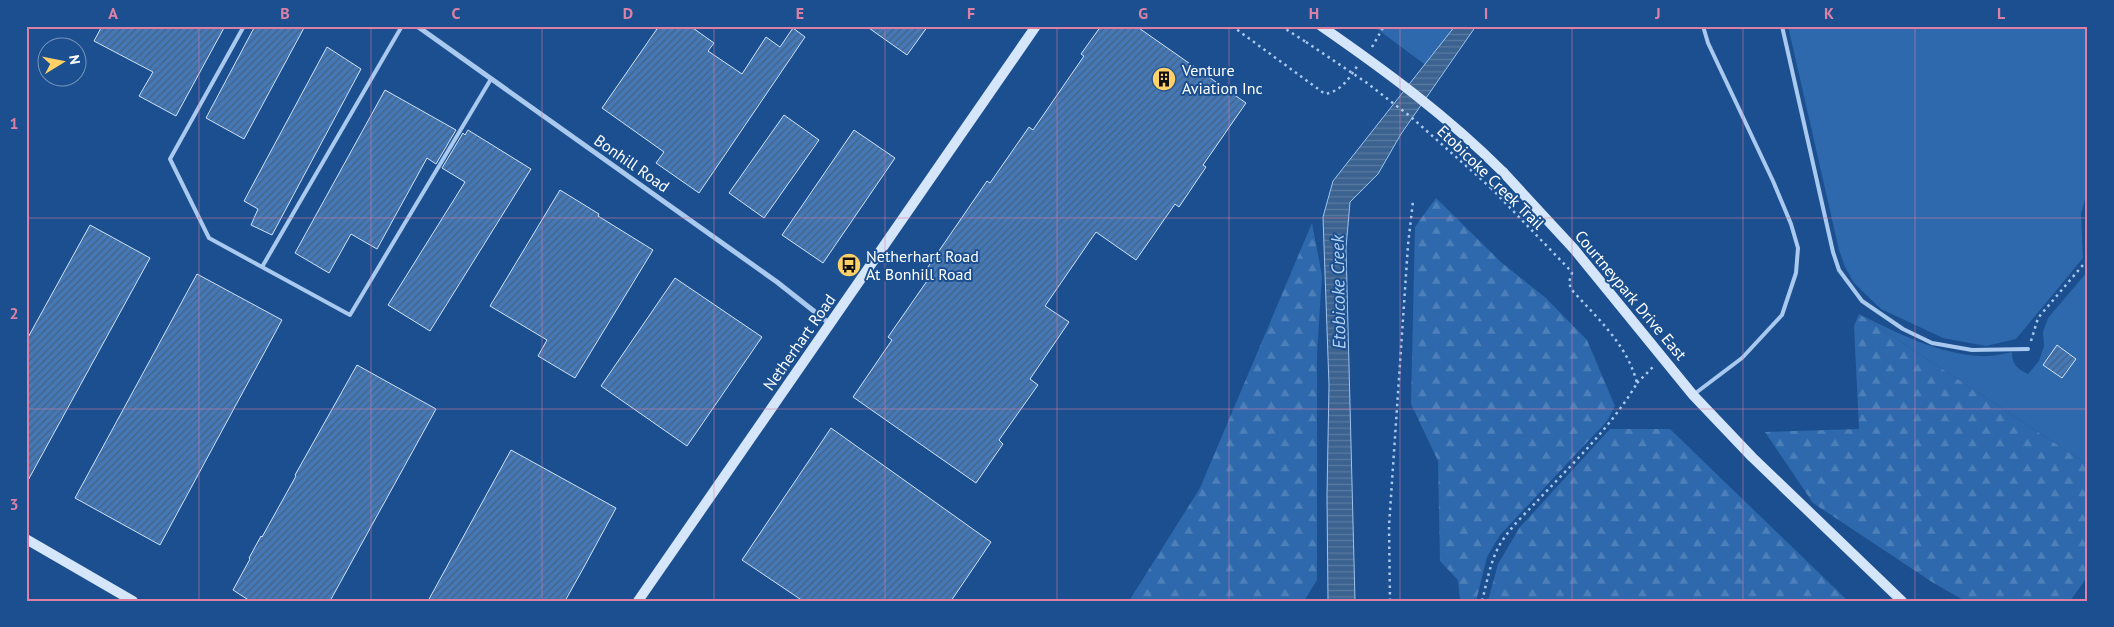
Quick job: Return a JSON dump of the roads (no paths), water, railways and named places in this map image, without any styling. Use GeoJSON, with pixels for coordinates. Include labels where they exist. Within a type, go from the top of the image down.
{"type":"FeatureCollection","features":[{"type":"Feature","properties":{"kind":"street","name":"Bonhill Road"},"geometry":{"type":"LineString","coordinates":[[417,26],[777,282],[829,324]]}},
{"type":"Feature","properties":{"kind":"street","name":"Netherhart Road"},"geometry":{"type":"LineString","coordinates":[[638,601],[1036,26]]}},
{"type":"Feature","properties":{"kind":"street","name":"Courtneypark Drive East"},"geometry":{"type":"LineString","coordinates":[[1321,26],[1402,83],[1471,139],[1574,249],[1693,395],[1752,457],[1902,601]]}},
{"type":"Feature","properties":{"kind":"street"},"geometry":{"type":"LineString","coordinates":[[26,539],[133,601]]}},
{"type":"Feature","properties":{"kind":"lane"},"geometry":{"type":"LineString","coordinates":[[244,26],[170,159],[209,238],[350,315],[491,79]]}},
{"type":"Feature","properties":{"kind":"lane"},"geometry":{"type":"LineString","coordinates":[[262,267],[402,26]]}},
{"type":"Feature","properties":{"kind":"lane"},"geometry":{"type":"LineString","coordinates":[[1693,395],[1742,358],[1782,315],[1796,273],[1798,248],[1791,224],[1773,181],[1708,43],[1703,26]]}},
{"type":"Feature","properties":{"kind":"lane"},"geometry":{"type":"LineString","coordinates":[[1782,26],[1833,252],[1839,270],[1862,301],[1903,329],[1932,343],[1972,350],[2028,349]]}},
{"type":"Feature","properties":{"kind":"water","name":"Etobicoke Creek"},"geometry":{"type":"Polygon","coordinates":[[[1455,26],[1476,26],[1401,134],[1378,174],[1350,202],[1346,248],[1355,601],[1328,601],[1329,385],[1323,217],[1333,181],[1455,26]]]}},
{"type":"Feature","properties":{"kind":"place","name":"Venture Aviation Inc"},"geometry":{"type":"Point","coordinates":[1164,79]}},
{"type":"Feature","properties":{"kind":"place","name":"Netherhart Road At Bonhill Road"},"geometry":{"type":"Point","coordinates":[849,265]}}]}
